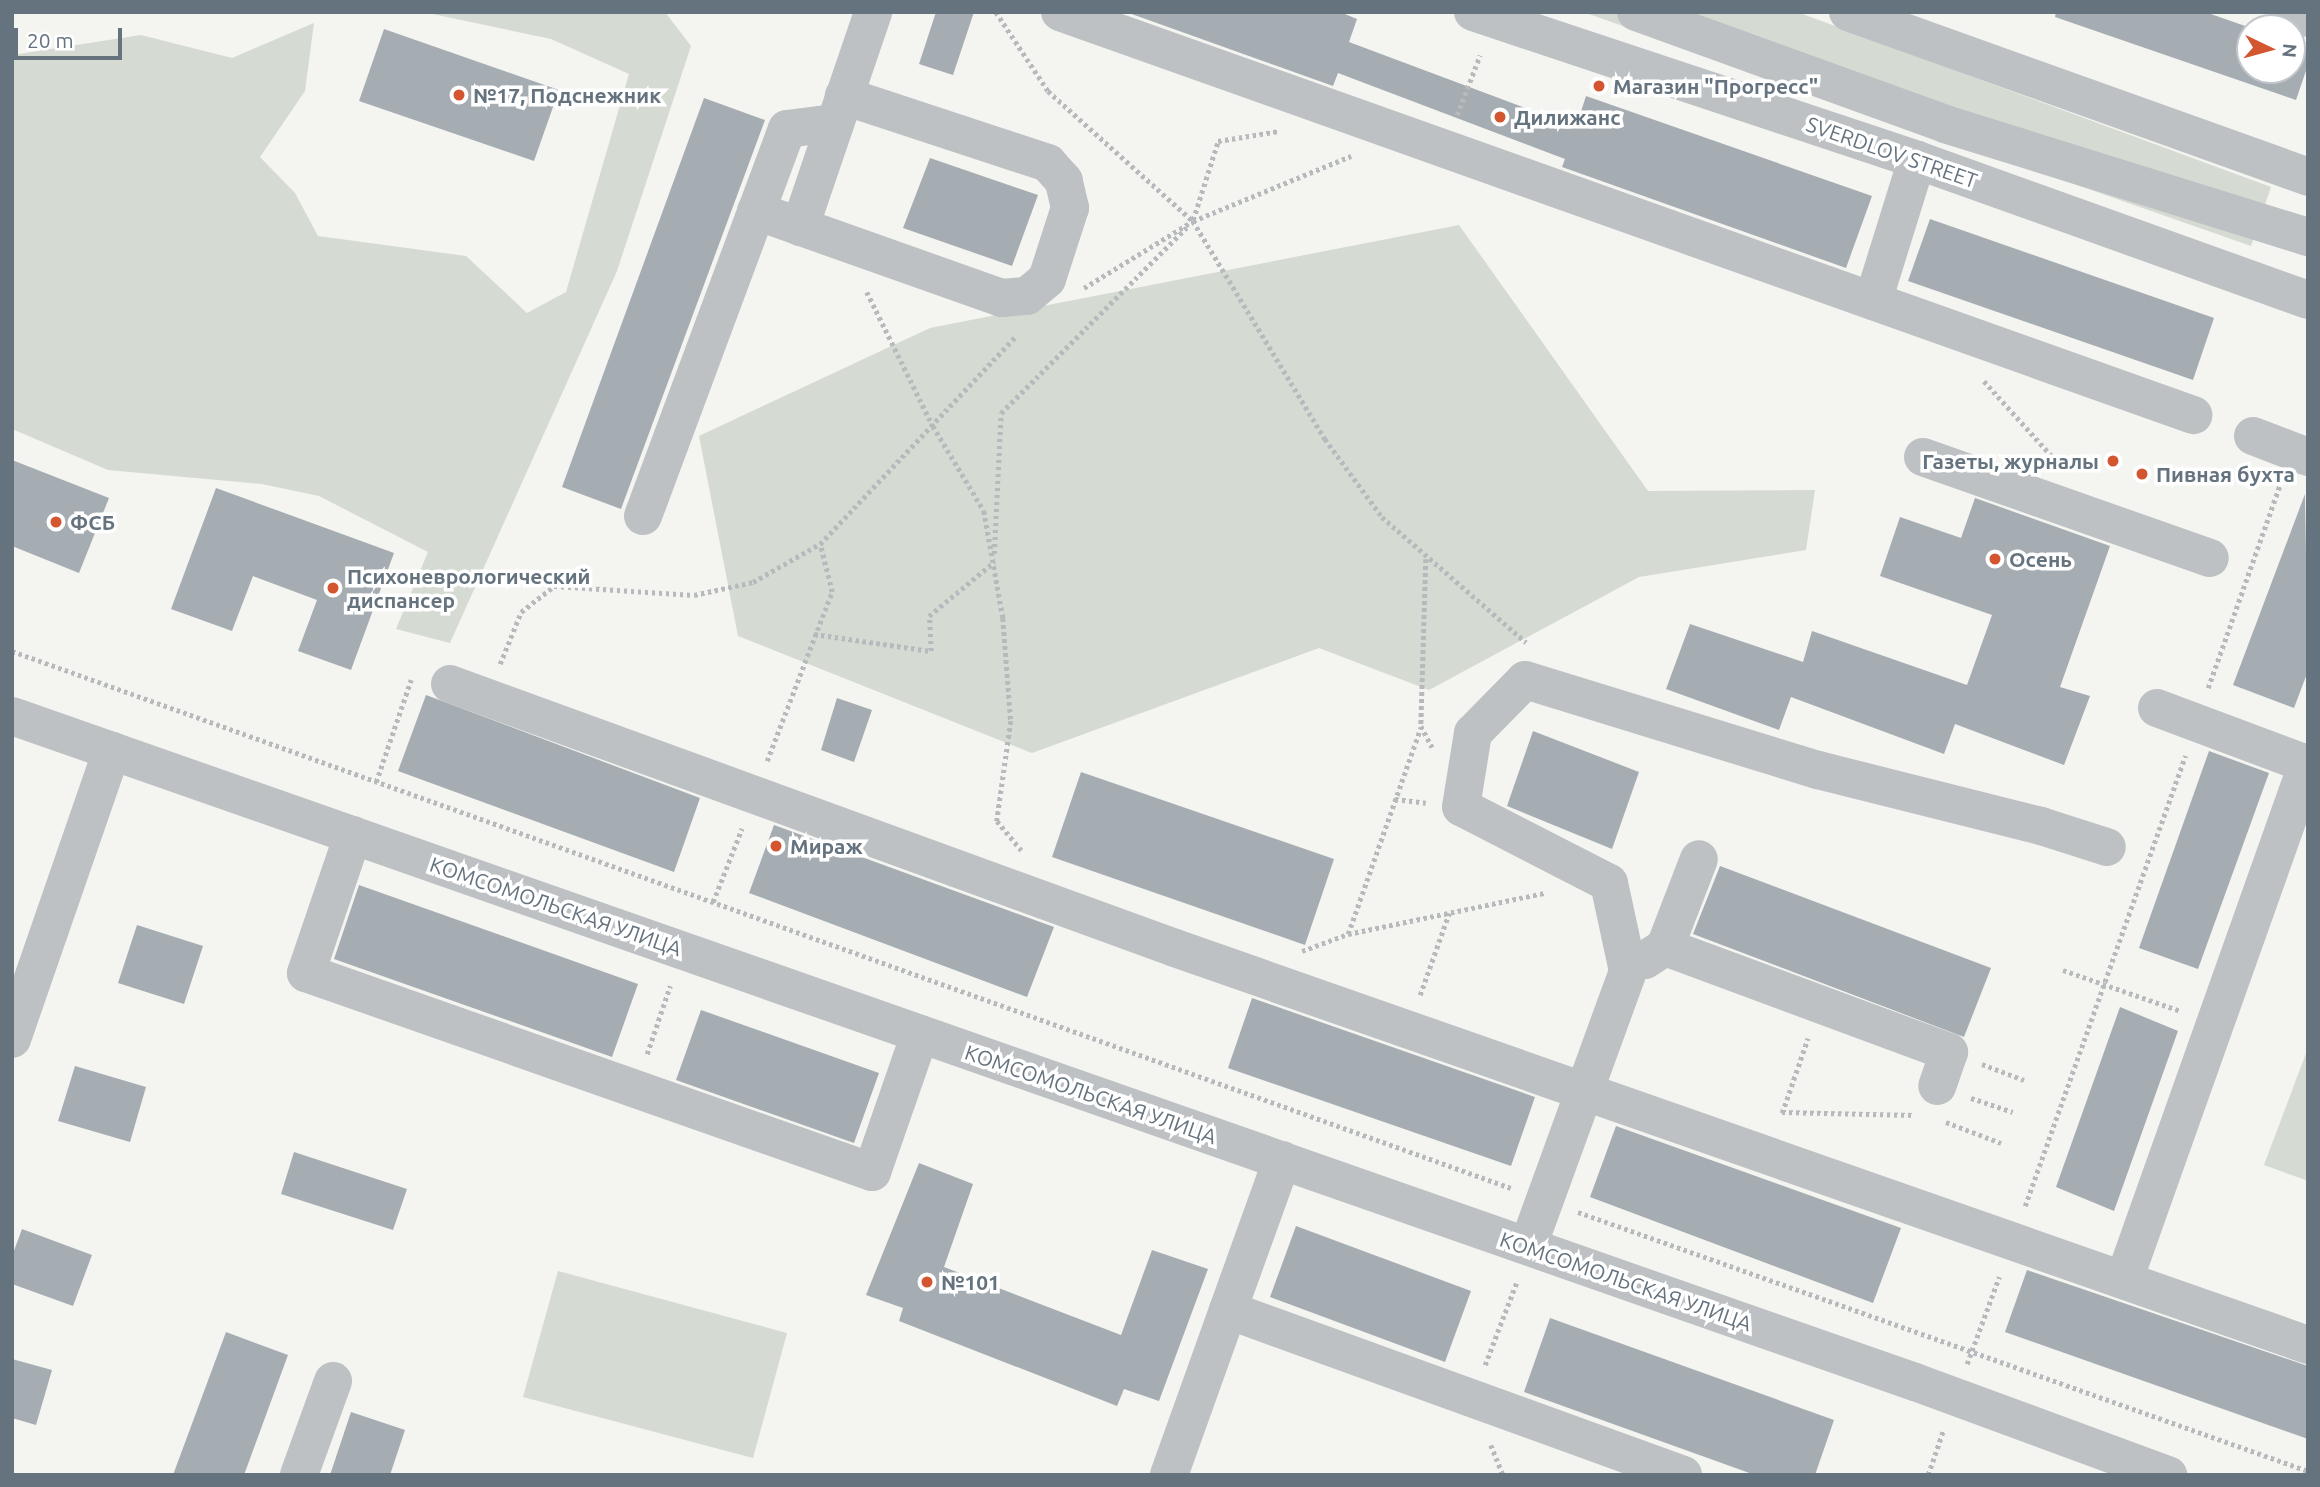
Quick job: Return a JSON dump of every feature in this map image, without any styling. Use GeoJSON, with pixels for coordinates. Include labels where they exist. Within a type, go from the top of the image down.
{"type":"FeatureCollection","features":[{"type":"Feature","properties":{"kind":"street"},"geometry":{"type":"LineString","coordinates":[[800,227],[873,12]]}},
{"type":"Feature","properties":{"kind":"street"},"geometry":{"type":"LineString","coordinates":[[1060,12],[2193,415]]}},
{"type":"Feature","properties":{"kind":"street","name":"SVERDLOV STREET"},"geometry":{"type":"LineString","coordinates":[[1473,12],[1917,160],[2308,300]]}},
{"type":"Feature","properties":{"kind":"street"},"geometry":{"type":"LineString","coordinates":[[1636,12],[1945,124],[2308,237]]}},
{"type":"Feature","properties":{"kind":"street"},"geometry":{"type":"LineString","coordinates":[[1849,12],[2308,177]]}},
{"type":"Feature","properties":{"kind":"street"},"geometry":{"type":"LineString","coordinates":[[2293,12],[2308,18]]}},
{"type":"Feature","properties":{"kind":"street"},"geometry":{"type":"LineString","coordinates":[[643,516],[756,211],[787,129],[839,109],[1048,163],[1064,181],[1070,208],[1047,279],[1027,296],[1002,298],[756,211]]}},
{"type":"Feature","properties":{"kind":"street"},"geometry":{"type":"LineString","coordinates":[[1873,301],[1917,160]]}},
{"type":"Feature","properties":{"kind":"street"},"geometry":{"type":"LineString","coordinates":[[2253,436],[2300,454]]}},
{"type":"Feature","properties":{"kind":"street"},"geometry":{"type":"LineString","coordinates":[[1923,457],[2210,558]]}},
{"type":"Feature","properties":{"kind":"street"},"geometry":{"type":"LineString","coordinates":[[1528,1246],[1628,971],[1609,883],[1461,807],[1473,733],[1525,680],[1818,770],[2041,826],[2107,848]]}},
{"type":"Feature","properties":{"kind":"street"},"geometry":{"type":"LineString","coordinates":[[450,684],[1245,972],[2308,1345]]}},
{"type":"Feature","properties":{"kind":"street"},"geometry":{"type":"LineString","coordinates":[[2124,1280],[2308,763],[2157,708]]}},
{"type":"Feature","properties":{"kind":"street","name":"КОМСОМОЛЬСКАЯ УЛИЦА"},"geometry":{"type":"LineString","coordinates":[[12,716],[1528,1246],[2168,1475]]}},
{"type":"Feature","properties":{"kind":"street"},"geometry":{"type":"LineString","coordinates":[[12,1039],[112,751]]}},
{"type":"Feature","properties":{"kind":"street"},"geometry":{"type":"LineString","coordinates":[[353,835],[306,973],[635,1089],[872,1172],[920,1034]]}},
{"type":"Feature","properties":{"kind":"street"},"geometry":{"type":"LineString","coordinates":[[1628,971],[1665,947],[1699,859]]}},
{"type":"Feature","properties":{"kind":"street"},"geometry":{"type":"LineString","coordinates":[[1665,947],[1948,1052],[1942,1104]]}},
{"type":"Feature","properties":{"kind":"street"},"geometry":{"type":"LineString","coordinates":[[1168,1475],[1282,1160]]}},
{"type":"Feature","properties":{"kind":"street"},"geometry":{"type":"LineString","coordinates":[[1228,1310],[1683,1475]]}},
{"type":"Feature","properties":{"kind":"street"},"geometry":{"type":"LineString","coordinates":[[299,1475],[333,1381]]}},
{"type":"Feature","properties":{"kind":"path"},"geometry":{"type":"LineString","coordinates":[[996,12],[1048,91],[1192,221],[1325,439],[1382,517],[1426,558],[1532,646]]}},
{"type":"Feature","properties":{"kind":"path"},"geometry":{"type":"LineString","coordinates":[[1446,149],[1479,55],[1490,59]]}},
{"type":"Feature","properties":{"kind":"path"},"geometry":{"type":"LineString","coordinates":[[814,634],[931,650],[929,615],[994,565],[1001,413],[1192,221],[1218,141],[1287,129]]}},
{"type":"Feature","properties":{"kind":"path"},"geometry":{"type":"LineString","coordinates":[[1072,295],[1192,221],[1316,169],[1409,136]]}},
{"type":"Feature","properties":{"kind":"path"},"geometry":{"type":"LineString","coordinates":[[840,241],[933,426],[984,512],[1003,618],[1011,722],[997,821],[1028,858]]}},
{"type":"Feature","properties":{"kind":"path"},"geometry":{"type":"LineString","coordinates":[[487,697],[521,612],[554,586],[694,595],[753,582],[820,544],[1026,326]]}},
{"type":"Feature","properties":{"kind":"path"},"geometry":{"type":"LineString","coordinates":[[1981,378],[2061,466]]}},
{"type":"Feature","properties":{"kind":"path"},"geometry":{"type":"LineString","coordinates":[[1928,1475],[2106,985],[2196,722],[2300,454]]}},
{"type":"Feature","properties":{"kind":"path"},"geometry":{"type":"LineString","coordinates":[[713,902],[832,593],[820,544]]}},
{"type":"Feature","properties":{"kind":"path"},"geometry":{"type":"LineString","coordinates":[[1348,934],[1421,726],[1426,558]]}},
{"type":"Feature","properties":{"kind":"path"},"geometry":{"type":"LineString","coordinates":[[12,651],[2308,1471]]}},
{"type":"Feature","properties":{"kind":"path"},"geometry":{"type":"LineString","coordinates":[[376,782],[415,668],[450,684]]}},
{"type":"Feature","properties":{"kind":"path"},"geometry":{"type":"LineString","coordinates":[[1421,726],[1461,807]]}},
{"type":"Feature","properties":{"kind":"path"},"geometry":{"type":"LineString","coordinates":[[1245,972],[1348,934],[1609,883]]}},
{"type":"Feature","properties":{"kind":"path"},"geometry":{"type":"LineString","coordinates":[[1408,1029],[1449,913]]}},
{"type":"Feature","properties":{"kind":"path"},"geometry":{"type":"LineString","coordinates":[[2063,970],[2215,1023]]}},
{"type":"Feature","properties":{"kind":"path"},"geometry":{"type":"LineString","coordinates":[[635,1089],[673,975]]}},
{"type":"Feature","properties":{"kind":"path"},"geometry":{"type":"LineString","coordinates":[[1766,1153],[1820,1005]]}},
{"type":"Feature","properties":{"kind":"path"},"geometry":{"type":"LineString","coordinates":[[1975,1062],[2024,1080]]}},
{"type":"Feature","properties":{"kind":"path"},"geometry":{"type":"LineString","coordinates":[[1782,1112],[1942,1104],[2012,1112]]}},
{"type":"Feature","properties":{"kind":"path"},"geometry":{"type":"LineString","coordinates":[[1942,1104],[2001,1143]]}},
{"type":"Feature","properties":{"kind":"shaded area"},"geometry":{"type":"Polygon","coordinates":[[[423,12],[665,12],[691,46],[617,271],[450,643],[396,629],[428,552],[319,496],[262,484],[108,470],[12,429],[12,55],[141,35],[232,58],[314,23],[305,91],[260,157],[295,193],[318,236],[466,256],[527,313],[566,292],[629,74],[551,39],[423,12]]]}},
{"type":"Feature","properties":{"kind":"shaded area"},"geometry":{"type":"Polygon","coordinates":[[[1583,12],[1797,12],[2271,187],[2251,246],[1583,12]]]}},
{"type":"Feature","properties":{"kind":"shaded area"},"geometry":{"type":"Polygon","coordinates":[[[1459,225],[1648,491],[1815,490],[1806,550],[1639,577],[1429,690],[1319,648],[1032,753],[738,636],[699,436],[930,328],[1459,225]]]}},
{"type":"Feature","properties":{"kind":"shaded area"},"geometry":{"type":"Polygon","coordinates":[[[2308,1048],[2308,1181],[2264,1165],[2308,1048]]]}},
{"type":"Feature","properties":{"kind":"shaded area"},"geometry":{"type":"Polygon","coordinates":[[[558,1271],[787,1333],[753,1458],[523,1397],[558,1271]]]}},
{"type":"Feature","properties":{"kind":"building"},"geometry":{"type":"Polygon","coordinates":[[[936,12],[974,12],[953,75],[919,64],[936,12]]]}},
{"type":"Feature","properties":{"kind":"building"},"geometry":{"type":"Polygon","coordinates":[[[1126,12],[1340,12],[1357,19],[1349,42],[1576,127],[1586,96],[1872,196],[1846,268],[1562,167],[1565,159],[1338,73],[1333,86],[1126,12]]]}},
{"type":"Feature","properties":{"kind":"building"},"geometry":{"type":"Polygon","coordinates":[[[2056,12],[2205,12],[2236,23],[2236,79],[2055,17],[2056,12]]]}},
{"type":"Feature","properties":{"kind":"building","name":"№17, Подснежник"},"geometry":{"type":"Polygon","coordinates":[[[384,29],[559,90],[534,161],[359,101],[384,29]]]}},
{"type":"Feature","properties":{"kind":"building"},"geometry":{"type":"Polygon","coordinates":[[[2306,47],[2308,48],[2306,71],[2306,47]]]}},
{"type":"Feature","properties":{"kind":"building"},"geometry":{"type":"Polygon","coordinates":[[[2250,84],[2301,84],[2296,100],[2250,84]]]}},
{"type":"Feature","properties":{"kind":"building"},"geometry":{"type":"Polygon","coordinates":[[[704,98],[765,120],[621,509],[562,487],[704,98]]]}},
{"type":"Feature","properties":{"kind":"building"},"geometry":{"type":"Polygon","coordinates":[[[930,158],[1038,195],[1012,266],[903,228],[930,158]]]}},
{"type":"Feature","properties":{"kind":"building"},"geometry":{"type":"Polygon","coordinates":[[[1930,219],[2214,318],[2193,380],[1908,281],[1930,219]]]}},
{"type":"Feature","properties":{"kind":"building","name":"ФСБ"},"geometry":{"type":"Polygon","coordinates":[[[12,460],[109,498],[79,573],[12,546],[12,460]]]}},
{"type":"Feature","properties":{"kind":"building","name":"Психоневрологический диспансер"},"geometry":{"type":"Polygon","coordinates":[[[216,488],[394,553],[351,670],[298,651],[317,600],[253,576],[232,631],[171,609],[216,488]]]}},
{"type":"Feature","properties":{"kind":"building"},"geometry":{"type":"Polygon","coordinates":[[[2305,494],[2308,671],[2294,708],[2233,685],[2305,494]]]}},
{"type":"Feature","properties":{"kind":"building"},"geometry":{"type":"Polygon","coordinates":[[[1975,498],[2110,546],[2060,687],[2090,696],[2064,765],[1955,724],[1944,754],[1791,697],[1779,730],[1666,689],[1690,624],[1803,662],[1812,631],[1967,685],[1992,615],[1880,576],[1900,517],[1961,538],[1975,498]]]}},
{"type":"Feature","properties":{"kind":"building"},"geometry":{"type":"Polygon","coordinates":[[[426,695],[700,798],[674,872],[398,771],[426,695]]]}},
{"type":"Feature","properties":{"kind":"building"},"geometry":{"type":"Polygon","coordinates":[[[837,698],[872,710],[854,762],[821,750],[837,698]]]}},
{"type":"Feature","properties":{"kind":"building"},"geometry":{"type":"Polygon","coordinates":[[[1533,731],[1639,772],[1612,849],[1507,806],[1533,731]]]}},
{"type":"Feature","properties":{"kind":"building"},"geometry":{"type":"Polygon","coordinates":[[[2209,751],[2269,773],[2198,969],[2139,948],[2209,751]]]}},
{"type":"Feature","properties":{"kind":"building"},"geometry":{"type":"Polygon","coordinates":[[[1081,772],[1334,859],[1305,945],[1052,857],[1081,772]]]}},
{"type":"Feature","properties":{"kind":"building"},"geometry":{"type":"Polygon","coordinates":[[[774,825],[1054,927],[1027,997],[749,893],[774,825]]]}},
{"type":"Feature","properties":{"kind":"building"},"geometry":{"type":"Polygon","coordinates":[[[1720,866],[1991,968],[1964,1037],[1693,934],[1720,866]]]}},
{"type":"Feature","properties":{"kind":"building"},"geometry":{"type":"Polygon","coordinates":[[[359,885],[638,984],[612,1057],[334,959],[359,885]]]}},
{"type":"Feature","properties":{"kind":"building"},"geometry":{"type":"Polygon","coordinates":[[[137,925],[203,946],[184,1004],[118,983],[137,925]]]}},
{"type":"Feature","properties":{"kind":"building"},"geometry":{"type":"Polygon","coordinates":[[[1252,998],[1535,1097],[1511,1166],[1228,1068],[1252,998]]]}},
{"type":"Feature","properties":{"kind":"building"},"geometry":{"type":"Polygon","coordinates":[[[2120,1007],[2178,1031],[2114,1211],[2056,1187],[2120,1007]]]}},
{"type":"Feature","properties":{"kind":"building"},"geometry":{"type":"Polygon","coordinates":[[[701,1010],[879,1073],[854,1143],[676,1080],[701,1010]]]}},
{"type":"Feature","properties":{"kind":"building"},"geometry":{"type":"Polygon","coordinates":[[[75,1066],[146,1087],[130,1142],[58,1121],[75,1066]]]}},
{"type":"Feature","properties":{"kind":"building"},"geometry":{"type":"Polygon","coordinates":[[[1616,1126],[1901,1228],[1873,1303],[1590,1197],[1616,1126]]]}},
{"type":"Feature","properties":{"kind":"building"},"geometry":{"type":"Polygon","coordinates":[[[294,1152],[407,1189],[393,1230],[281,1194],[294,1152]]]}},
{"type":"Feature","properties":{"kind":"building","name":"№101"},"geometry":{"type":"Polygon","coordinates":[[[919,1163],[973,1184],[944,1267],[1121,1335],[1152,1250],[1208,1269],[1159,1401],[1124,1389],[1117,1406],[899,1321],[903,1308],[866,1295],[919,1163]]]}},
{"type":"Feature","properties":{"kind":"building"},"geometry":{"type":"Polygon","coordinates":[[[1296,1226],[1471,1291],[1445,1362],[1270,1297],[1296,1226]]]}},
{"type":"Feature","properties":{"kind":"building"},"geometry":{"type":"Polygon","coordinates":[[[22,1229],[92,1255],[73,1306],[12,1284],[12,1256],[22,1229]]]}},
{"type":"Feature","properties":{"kind":"building"},"geometry":{"type":"Polygon","coordinates":[[[2027,1270],[2308,1366],[2308,1439],[2005,1332],[2027,1270]]]}},
{"type":"Feature","properties":{"kind":"building"},"geometry":{"type":"Polygon","coordinates":[[[1550,1318],[1834,1420],[1815,1475],[1755,1475],[1524,1392],[1550,1318]]]}},
{"type":"Feature","properties":{"kind":"building"},"geometry":{"type":"Polygon","coordinates":[[[226,1332],[288,1355],[244,1475],[173,1475],[226,1332]]]}},
{"type":"Feature","properties":{"kind":"building"},"geometry":{"type":"Polygon","coordinates":[[[12,1359],[52,1370],[36,1425],[12,1418],[12,1359]]]}},
{"type":"Feature","properties":{"kind":"building"},"geometry":{"type":"Polygon","coordinates":[[[351,1412],[405,1430],[390,1475],[330,1475],[351,1412]]]}},
{"type":"Feature","properties":{"kind":"place","name":"Магазин \"Прогресс\""},"geometry":{"type":"Point","coordinates":[1599,86]}},
{"type":"Feature","properties":{"kind":"place","name":"№17, Подснежник"},"geometry":{"type":"Point","coordinates":[459,95]}},
{"type":"Feature","properties":{"kind":"place","name":"Дилижанс"},"geometry":{"type":"Point","coordinates":[1500,117]}},
{"type":"Feature","properties":{"kind":"place","name":"Газеты, журналы"},"geometry":{"type":"Point","coordinates":[2113,461]}},
{"type":"Feature","properties":{"kind":"place","name":"Пивная бухта"},"geometry":{"type":"Point","coordinates":[2142,474]}},
{"type":"Feature","properties":{"kind":"place","name":"ФСБ"},"geometry":{"type":"Point","coordinates":[56,522]}},
{"type":"Feature","properties":{"kind":"place","name":"Осень"},"geometry":{"type":"Point","coordinates":[1995,559]}},
{"type":"Feature","properties":{"kind":"place","name":"Психоневрологический диспансер"},"geometry":{"type":"Point","coordinates":[333,588]}},
{"type":"Feature","properties":{"kind":"place","name":"Мираж"},"geometry":{"type":"Point","coordinates":[776,846]}},
{"type":"Feature","properties":{"kind":"place","name":"№101"},"geometry":{"type":"Point","coordinates":[927,1282]}}]}
